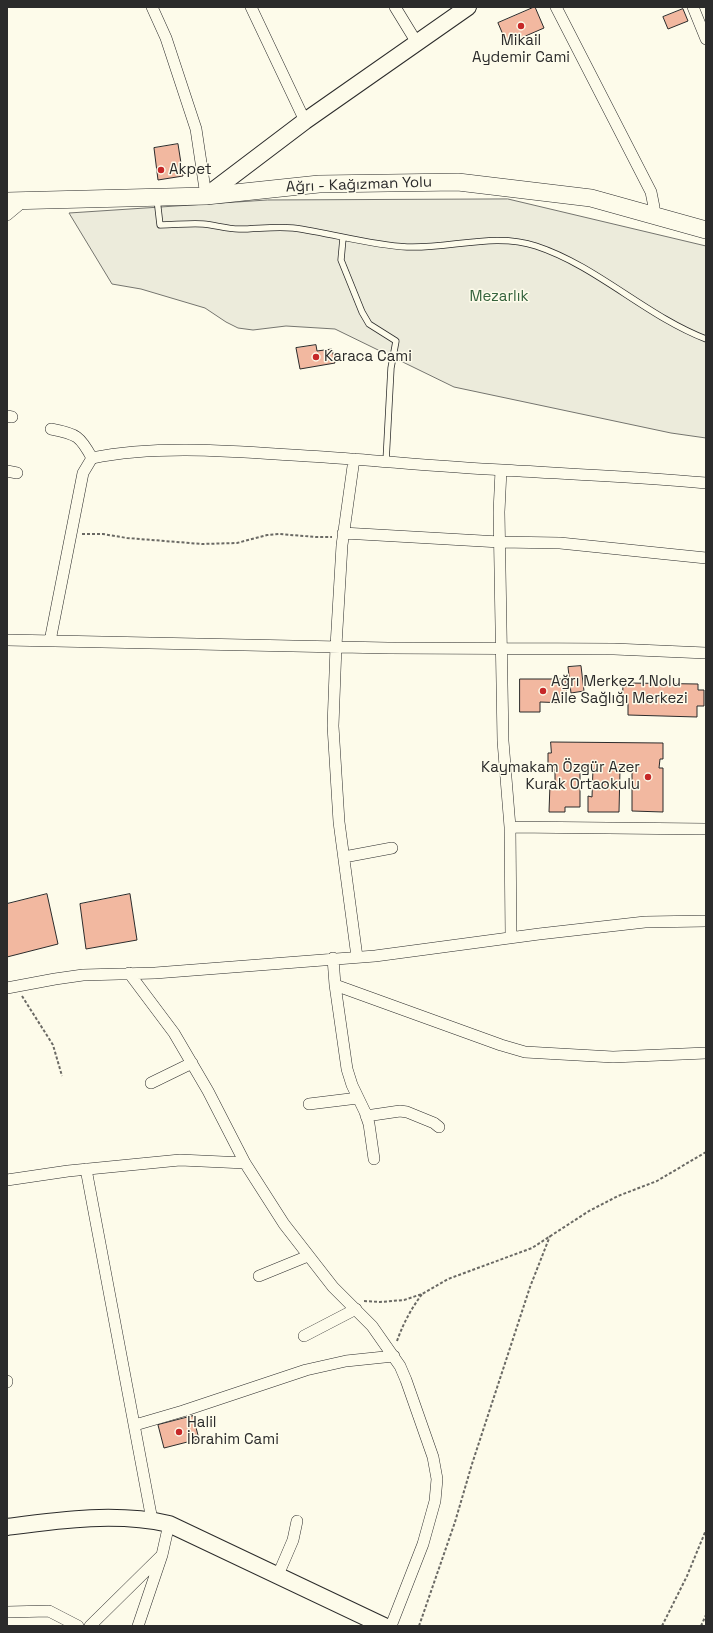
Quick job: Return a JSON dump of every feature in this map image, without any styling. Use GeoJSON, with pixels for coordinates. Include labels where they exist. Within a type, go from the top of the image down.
{"type":"FeatureCollection","features":[{"type":"Feature","properties":{"kind":"main road","name":"Ağrı - Kağızman Yolu"},"geometry":{"type":"LineString","coordinates":[[7,201],[26,199],[206,196],[319,184],[458,182],[591,198],[706,230]]}},
{"type":"Feature","properties":{"kind":"street"},"geometry":{"type":"LineString","coordinates":[[152,7],[166,38],[196,130],[206,196],[305,121],[468,7]]}},
{"type":"Feature","properties":{"kind":"street"},"geometry":{"type":"LineString","coordinates":[[251,7],[305,121]]}},
{"type":"Feature","properties":{"kind":"street"},"geometry":{"type":"LineString","coordinates":[[395,7],[417,43]]}},
{"type":"Feature","properties":{"kind":"street"},"geometry":{"type":"LineString","coordinates":[[556,7],[651,192],[654,207],[652,215]]}},
{"type":"Feature","properties":{"kind":"street"},"geometry":{"type":"LineString","coordinates":[[693,7],[706,39]]}},
{"type":"Feature","properties":{"kind":"street"},"geometry":{"type":"LineString","coordinates":[[7,215],[26,199]]}},
{"type":"Feature","properties":{"kind":"street"},"geometry":{"type":"LineString","coordinates":[[51,429],[68,432],[82,441],[92,458]]}},
{"type":"Feature","properties":{"kind":"street"},"geometry":{"type":"LineString","coordinates":[[50,641],[83,472],[92,458],[112,454],[190,450],[386,460],[501,470],[706,483]]}},
{"type":"Feature","properties":{"kind":"street"},"geometry":{"type":"LineString","coordinates":[[354,459],[343,535],[333,726],[339,822],[357,957]]}},
{"type":"Feature","properties":{"kind":"street"},"geometry":{"type":"LineString","coordinates":[[501,470],[501,648],[503,741],[510,827],[511,937]]}},
{"type":"Feature","properties":{"kind":"street"},"geometry":{"type":"LineString","coordinates":[[343,535],[500,542],[560,543],[706,558]]}},
{"type":"Feature","properties":{"kind":"street"},"geometry":{"type":"LineString","coordinates":[[7,640],[614,649],[706,653]]}},
{"type":"Feature","properties":{"kind":"street"},"geometry":{"type":"LineString","coordinates":[[510,827],[706,829]]}},
{"type":"Feature","properties":{"kind":"street"},"geometry":{"type":"LineString","coordinates":[[344,857],[392,848]]}},
{"type":"Feature","properties":{"kind":"street"},"geometry":{"type":"LineString","coordinates":[[11,987],[83,975],[155,973],[333,958],[375,956],[511,937],[645,922],[706,921]]}},
{"type":"Feature","properties":{"kind":"street"},"geometry":{"type":"LineString","coordinates":[[333,958],[335,985],[347,1070],[366,1116],[374,1159]]}},
{"type":"Feature","properties":{"kind":"street"},"geometry":{"type":"LineString","coordinates":[[129,973],[174,1033],[208,1091],[245,1163],[284,1224],[308,1256],[343,1297],[372,1326],[394,1356],[406,1380],[433,1457],[437,1479],[435,1502],[423,1544],[392,1626]]}},
{"type":"Feature","properties":{"kind":"street"},"geometry":{"type":"LineString","coordinates":[[335,985],[501,1045],[525,1052],[613,1057],[706,1053]]}},
{"type":"Feature","properties":{"kind":"street"},"geometry":{"type":"LineString","coordinates":[[151,1083],[192,1063]]}},
{"type":"Feature","properties":{"kind":"street"},"geometry":{"type":"LineString","coordinates":[[309,1104],[358,1098]]}},
{"type":"Feature","properties":{"kind":"street"},"geometry":{"type":"LineString","coordinates":[[366,1116],[400,1111],[408,1112],[434,1123],[439,1128]]}},
{"type":"Feature","properties":{"kind":"street"},"geometry":{"type":"LineString","coordinates":[[7,1180],[86,1169],[180,1160],[245,1163]]}},
{"type":"Feature","properties":{"kind":"street"},"geometry":{"type":"LineString","coordinates":[[86,1169],[111,1309],[135,1425],[152,1520]]}},
{"type":"Feature","properties":{"kind":"street"},"geometry":{"type":"LineString","coordinates":[[259,1276],[308,1256]]}},
{"type":"Feature","properties":{"kind":"street"},"geometry":{"type":"LineString","coordinates":[[304,1336],[356,1309]]}},
{"type":"Feature","properties":{"kind":"street"},"geometry":{"type":"LineString","coordinates":[[135,1425],[183,1411],[306,1370],[353,1360],[394,1356]]}},
{"type":"Feature","properties":{"kind":"street"},"geometry":{"type":"LineString","coordinates":[[7,1527],[101,1518],[152,1520],[169,1524],[384,1626]]}},
{"type":"Feature","properties":{"kind":"street"},"geometry":{"type":"LineString","coordinates":[[278,1575],[293,1540],[297,1521]]}},
{"type":"Feature","properties":{"kind":"street"},"geometry":{"type":"LineString","coordinates":[[138,1626],[162,1555],[169,1524]]}},
{"type":"Feature","properties":{"kind":"street"},"geometry":{"type":"LineString","coordinates":[[90,1626],[162,1555]]}},
{"type":"Feature","properties":{"kind":"street"},"geometry":{"type":"LineString","coordinates":[[7,1612],[49,1610],[78,1626]]}},
{"type":"Feature","properties":{"kind":"lane"},"geometry":{"type":"LineString","coordinates":[[157,197],[160,225],[202,224],[237,229],[273,227],[293,228],[382,245],[408,247],[494,241],[522,242],[538,246],[573,263],[657,315],[706,340]]}},
{"type":"Feature","properties":{"kind":"lane"},"geometry":{"type":"LineString","coordinates":[[343,238],[341,260],[362,312],[369,324],[396,341],[391,368],[386,460]]}},
{"type":"Feature","properties":{"kind":"path"},"geometry":{"type":"LineString","coordinates":[[71,534],[102,534],[127,538],[220,544],[237,543],[267,535],[279,534],[316,538],[343,535]]}},
{"type":"Feature","properties":{"kind":"path"},"geometry":{"type":"LineString","coordinates":[[11,987],[41,1024],[53,1045],[62,1076]]}},
{"type":"Feature","properties":{"kind":"path"},"geometry":{"type":"LineString","coordinates":[[343,1297],[380,1302],[404,1300],[422,1294],[448,1279],[532,1248],[589,1211],[618,1196],[657,1181],[706,1152]]}},
{"type":"Feature","properties":{"kind":"path"},"geometry":{"type":"LineString","coordinates":[[419,1626],[455,1522],[472,1464],[530,1287],[550,1236]]}},
{"type":"Feature","properties":{"kind":"path"},"geometry":{"type":"LineString","coordinates":[[394,1356],[397,1340],[414,1305],[422,1294]]}},
{"type":"Feature","properties":{"kind":"path"},"geometry":{"type":"LineString","coordinates":[[662,1626],[687,1576],[706,1530]]}},
{"type":"Feature","properties":{"kind":"path"},"geometry":{"type":"LineString","coordinates":[[701,1626],[706,1614]]}},
{"type":"Feature","properties":{"kind":"green space","name":"Mezarlık"},"geometry":{"type":"Polygon","coordinates":[[[508,199],[706,246],[706,438],[671,433],[454,387],[335,329],[286,326],[253,330],[238,328],[205,308],[141,289],[112,284],[69,213],[267,200],[508,199]]]}},
{"type":"Feature","properties":{"kind":"building","name":"Mikail Aydemir Cami"},"geometry":{"type":"Polygon","coordinates":[[[535,7],[544,28],[507,44],[498,23],[535,7]]]}},
{"type":"Feature","properties":{"kind":"building"},"geometry":{"type":"Polygon","coordinates":[[[683,9],[688,21],[668,29],[663,17],[683,9]]]}},
{"type":"Feature","properties":{"kind":"building"},"geometry":{"type":"Polygon","coordinates":[[[178,144],[183,176],[158,180],[154,148],[178,144]]]}},
{"type":"Feature","properties":{"kind":"building","name":"Karaca Cami"},"geometry":{"type":"Polygon","coordinates":[[[316,345],[317,351],[332,349],[335,363],[300,369],[296,348],[316,345]]]}},
{"type":"Feature","properties":{"kind":"building"},"geometry":{"type":"Polygon","coordinates":[[[581,666],[584,691],[571,693],[568,667],[581,666]]]}},
{"type":"Feature","properties":{"kind":"building","name":"Ağrı Merkez 1 Nolu Aile Sağlığı Merkezi"},"geometry":{"type":"Polygon","coordinates":[[[520,679],[566,679],[567,703],[540,702],[540,712],[520,712],[520,679]]]}},
{"type":"Feature","properties":{"kind":"building"},"geometry":{"type":"Polygon","coordinates":[[[628,683],[698,684],[698,690],[704,690],[704,706],[697,706],[697,717],[628,715],[628,703],[622,703],[623,686],[629,686],[628,683]]]}},
{"type":"Feature","properties":{"kind":"building","name":"Kaymakam Özgür Azer Kurak Ortaokulu"},"geometry":{"type":"Polygon","coordinates":[[[551,742],[663,743],[663,759],[660,759],[659,768],[663,768],[663,812],[632,811],[632,769],[620,769],[619,812],[588,812],[588,796],[592,797],[593,768],[580,768],[580,807],[565,807],[565,812],[549,812],[550,784],[555,784],[555,770],[548,770],[548,753],[551,753],[551,742]]]}},
{"type":"Feature","properties":{"kind":"building"},"geometry":{"type":"Polygon","coordinates":[[[47,894],[58,944],[7,957],[7,904],[47,894]]]}},
{"type":"Feature","properties":{"kind":"building"},"geometry":{"type":"Polygon","coordinates":[[[130,894],[137,940],[86,949],[80,904],[130,894]]]}},
{"type":"Feature","properties":{"kind":"building","name":"Halil İbrahim Cami"},"geometry":{"type":"Polygon","coordinates":[[[193,1416],[199,1439],[164,1448],[158,1425],[193,1416]]]}},
{"type":"Feature","properties":{"kind":"place","name":"Mikail Aydemir Cami"},"geometry":{"type":"Point","coordinates":[521,26]}},
{"type":"Feature","properties":{"kind":"place","name":"Akpet"},"geometry":{"type":"Point","coordinates":[161,170]}},
{"type":"Feature","properties":{"kind":"place","name":"Karaca Cami"},"geometry":{"type":"Point","coordinates":[316,357]}},
{"type":"Feature","properties":{"kind":"place","name":"Ağrı Merkez 1 Nolu Aile Sağlığı Merkezi"},"geometry":{"type":"Point","coordinates":[543,691]}},
{"type":"Feature","properties":{"kind":"place","name":"Kaymakam Özgür Azer Kurak Ortaokulu"},"geometry":{"type":"Point","coordinates":[648,777]}},
{"type":"Feature","properties":{"kind":"place","name":"Halil İbrahim Cami"},"geometry":{"type":"Point","coordinates":[179,1432]}}]}
